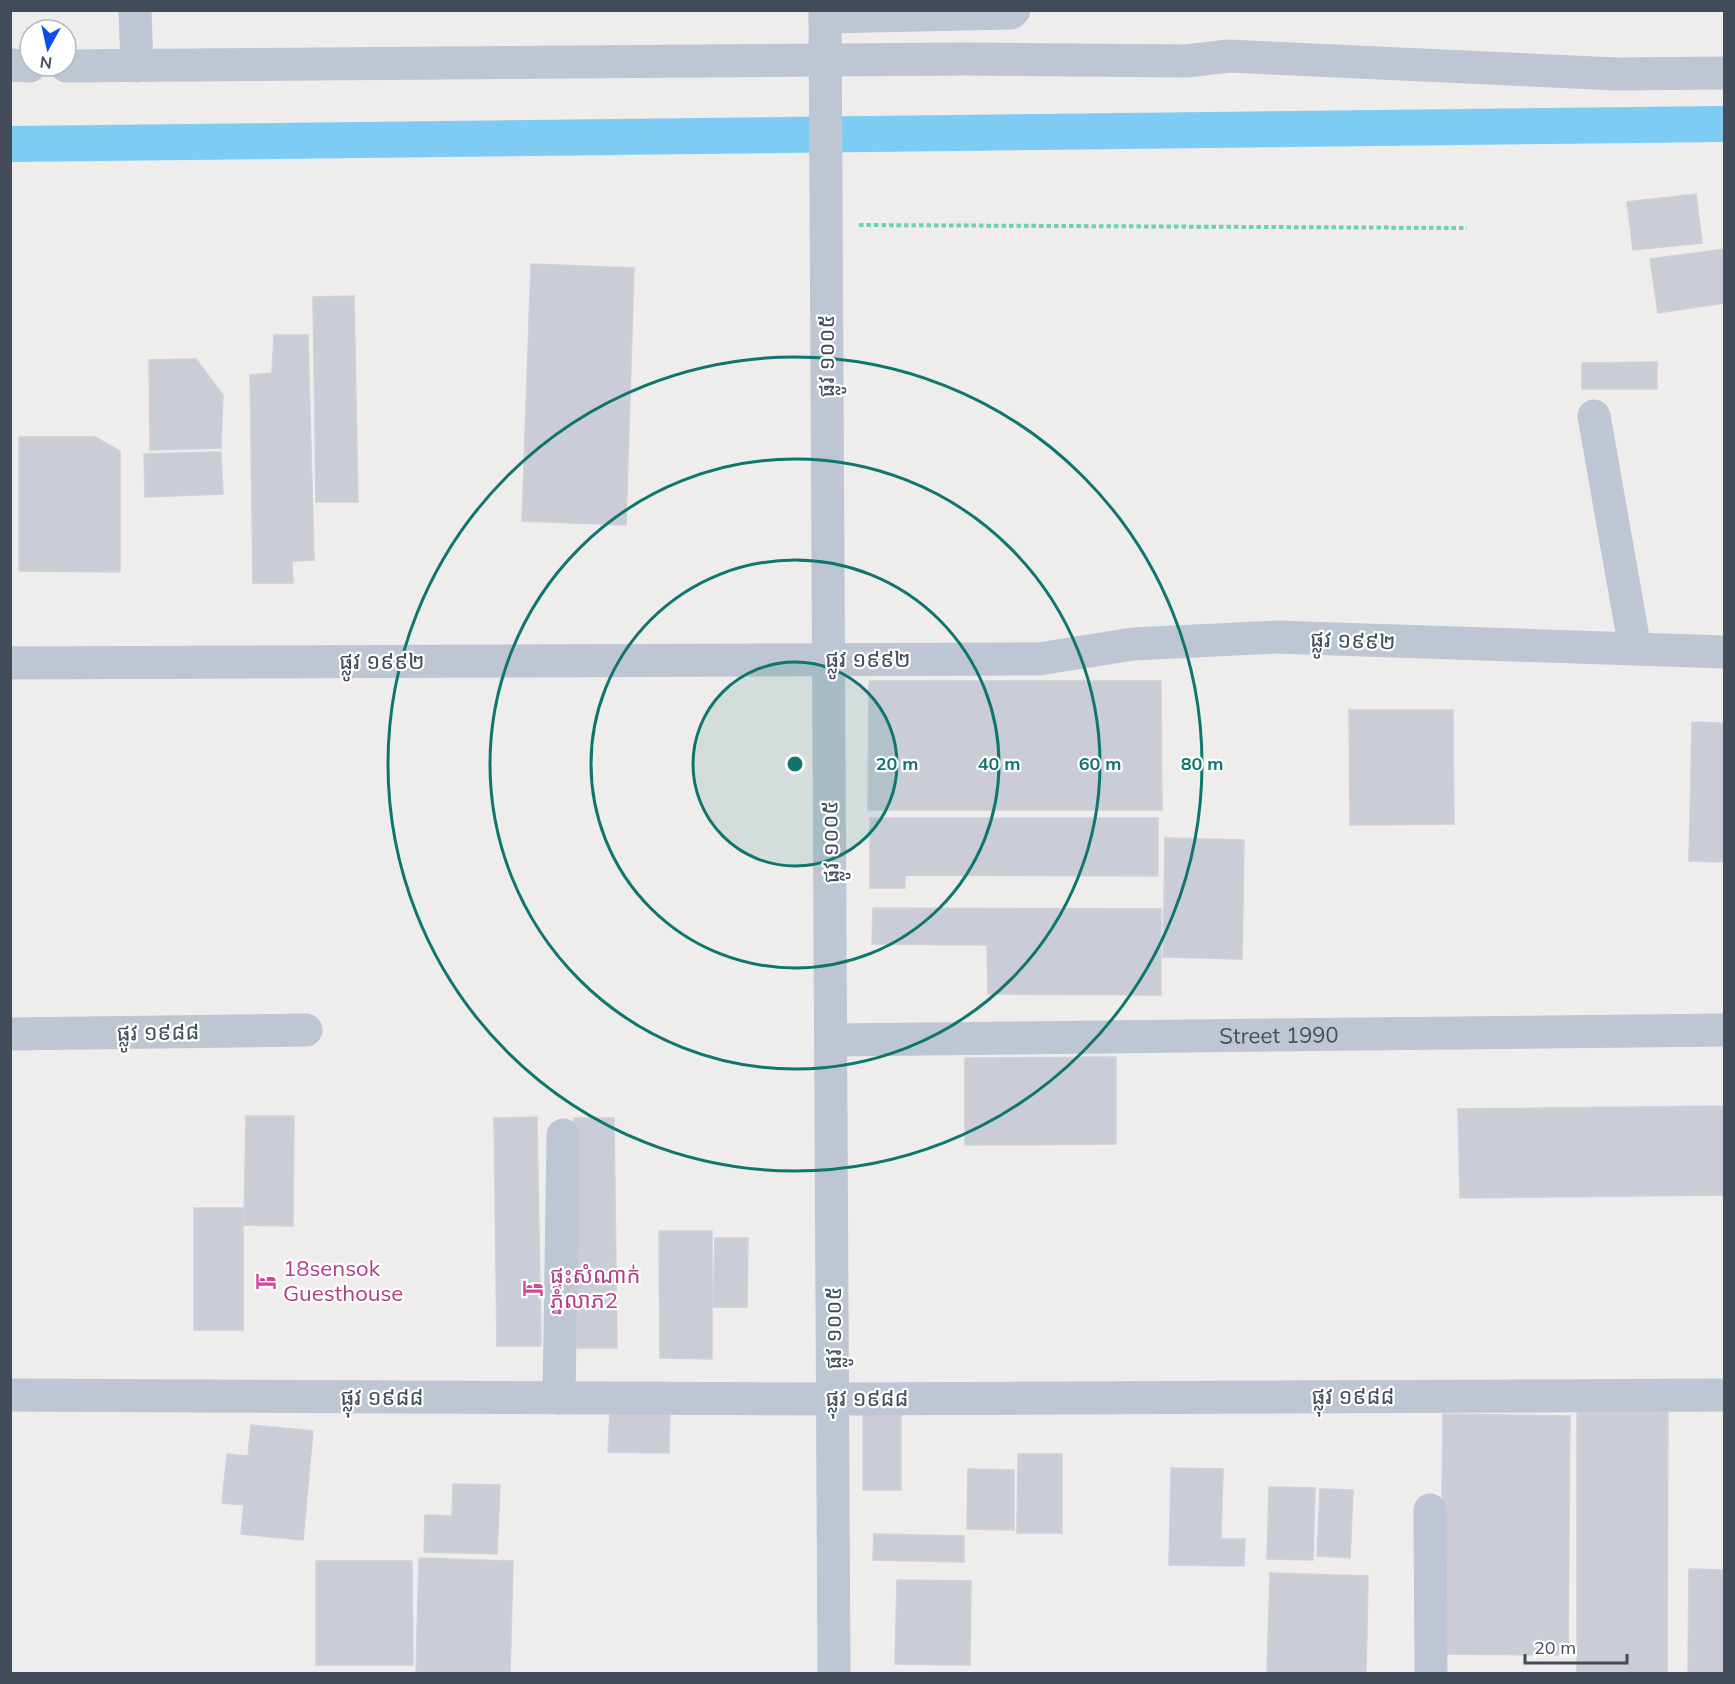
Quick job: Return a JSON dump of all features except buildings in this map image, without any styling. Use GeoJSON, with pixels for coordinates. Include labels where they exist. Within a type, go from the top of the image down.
{"type":"FeatureCollection","features":[{"type":"Feature","properties":{"kind":"street"},"geometry":{"type":"LineString","coordinates":[[135,10],[137,66]]}},
{"type":"Feature","properties":{"kind":"street"},"geometry":{"type":"LineString","coordinates":[[825,14],[1011,13],[1014,10]]}},
{"type":"Feature","properties":{"kind":"street","name":"ផ្លូវ ១០០៥"},"geometry":{"type":"LineString","coordinates":[[825,14],[834,1674]]}},
{"type":"Feature","properties":{"kind":"street"},"geometry":{"type":"LineString","coordinates":[[78,66],[825,71],[966,59],[1186,61],[1229,56],[1617,74],[1725,73]]}},
{"type":"Feature","properties":{"kind":"street"},"geometry":{"type":"LineString","coordinates":[[1594,416],[1635,649]]}},
{"type":"Feature","properties":{"kind":"street","name":"ផ្លូវ ១៩៩២"},"geometry":{"type":"LineString","coordinates":[[10,663],[1039,659],[1133,644],[1276,637],[1725,652]]}},
{"type":"Feature","properties":{"kind":"street","name":"ផ្លូវ ១៩៨៨"},"geometry":{"type":"LineString","coordinates":[[10,1034],[306,1030]]}},
{"type":"Feature","properties":{"kind":"street","name":"Street 1990"},"geometry":{"type":"LineString","coordinates":[[832,1040],[1725,1030]]}},
{"type":"Feature","properties":{"kind":"street"},"geometry":{"type":"LineString","coordinates":[[559,1398],[562,1135]]}},
{"type":"Feature","properties":{"kind":"street","name":"ផ្លុវ ១៩៨៨"},"geometry":{"type":"LineString","coordinates":[[10,1395],[833,1399],[1725,1395]]}},
{"type":"Feature","properties":{"kind":"street"},"geometry":{"type":"LineString","coordinates":[[1430,1510],[1431,1674]]}},
{"type":"Feature","properties":{"kind":"path"},"geometry":{"type":"LineString","coordinates":[[825,211],[1467,228]]}},
{"type":"Feature","properties":{"kind":"waterway"},"geometry":{"type":"LineString","coordinates":[[10,144],[1724,124]]}},
{"type":"Feature","properties":{"kind":"place","name":"18sensok Guesthouse"},"geometry":{"type":"Point","coordinates":[266,1281]}},
{"type":"Feature","properties":{"kind":"place","name":"ផ្ទះសំណាក់ ភ្នំលាភ2"},"geometry":{"type":"Point","coordinates":[533,1288]}}]}
